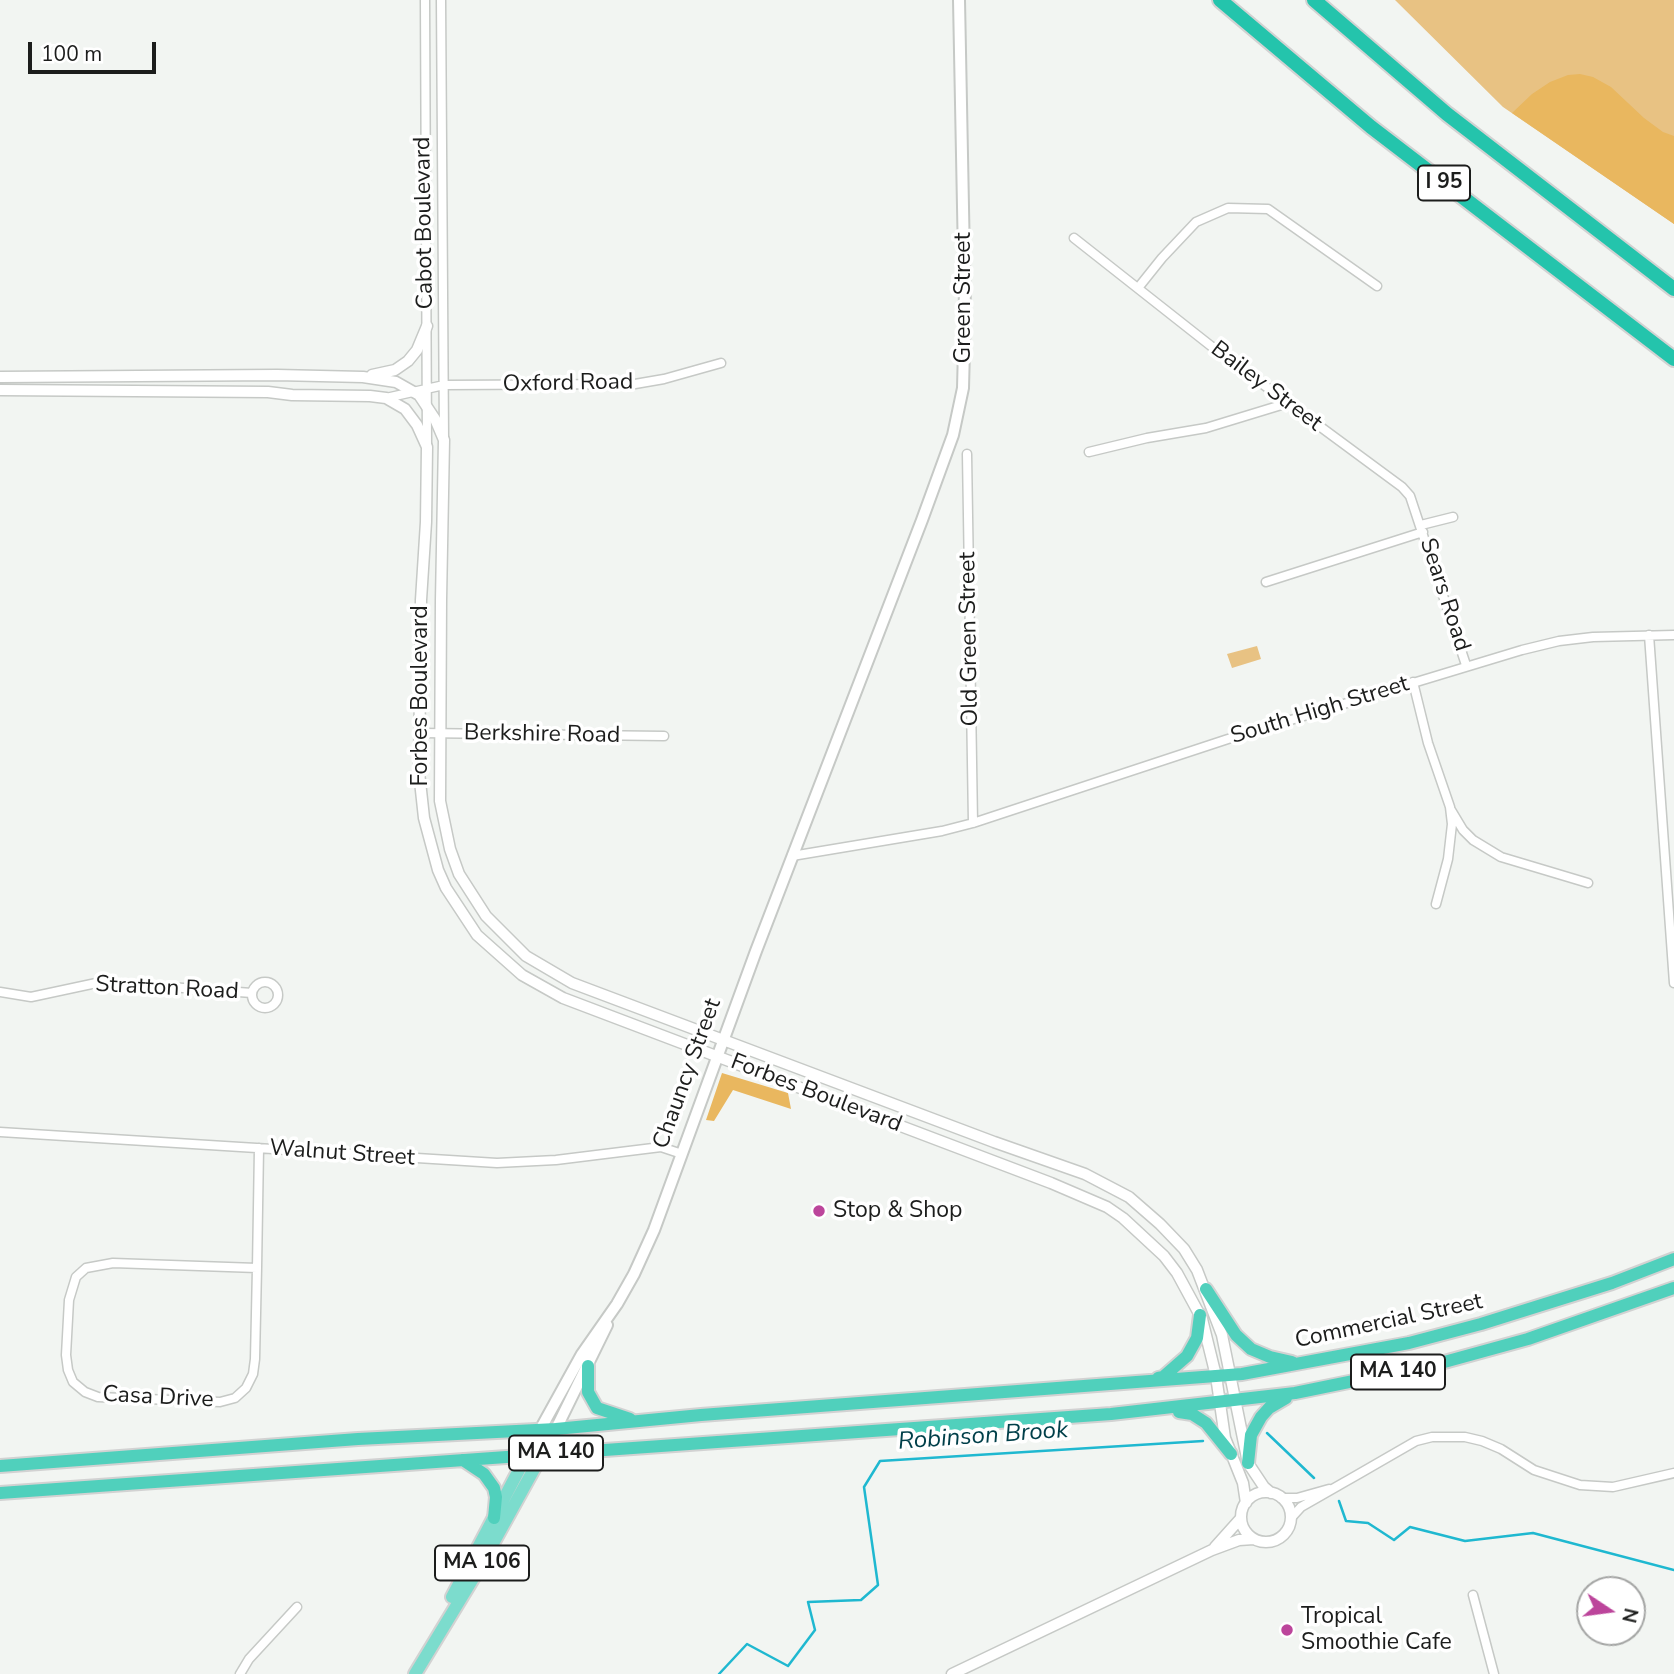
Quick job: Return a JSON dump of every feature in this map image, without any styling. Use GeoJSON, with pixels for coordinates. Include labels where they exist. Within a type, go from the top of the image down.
{"type":"FeatureCollection","features":[{"type":"Feature","properties":{"kind":"highway","name":"I 95"},"geometry":{"type":"LineString","coordinates":[[1220,0],[1379,133],[1674,359]]}},
{"type":"Feature","properties":{"kind":"highway","name":"I 95"},"geometry":{"type":"LineString","coordinates":[[1314,0],[1455,121],[1674,289]]}},
{"type":"Feature","properties":{"kind":"highway","name":"Commercial Street"},"geometry":{"type":"LineString","coordinates":[[637,1421],[1230,1375],[1409,1343],[1601,1287],[1674,1259]]}},
{"type":"Feature","properties":{"kind":"highway","name":"Commercial Street"},"geometry":{"type":"LineString","coordinates":[[543,1454],[1111,1414],[1295,1394],[1437,1364],[1528,1339],[1674,1288]]}},
{"type":"Feature","properties":{"kind":"highway"},"geometry":{"type":"LineString","coordinates":[[1206,1289],[1236,1335],[1251,1349],[1270,1357],[1300,1363]]}},
{"type":"Feature","properties":{"kind":"highway"},"geometry":{"type":"LineString","coordinates":[[1143,1382],[1163,1377],[1187,1356],[1197,1338],[1200,1315]]}},
{"type":"Feature","properties":{"kind":"highway"},"geometry":{"type":"LineString","coordinates":[[588,1366],[588,1392],[597,1408],[637,1421]]}},
{"type":"Feature","properties":{"kind":"highway"},"geometry":{"type":"LineString","coordinates":[[1248,1463],[1251,1435],[1261,1417],[1275,1403],[1295,1394]]}},
{"type":"Feature","properties":{"kind":"highway"},"geometry":{"type":"LineString","coordinates":[[1164,1409],[1192,1414],[1200,1419],[1213,1429],[1231,1454]]}},
{"type":"Feature","properties":{"kind":"highway","name":"MA 140"},"geometry":{"type":"LineString","coordinates":[[0,1466],[358,1440],[556,1429],[637,1421]]}},
{"type":"Feature","properties":{"kind":"highway","name":"MA 140"},"geometry":{"type":"LineString","coordinates":[[0,1493],[543,1454]]}},
{"type":"Feature","properties":{"kind":"highway"},"geometry":{"type":"LineString","coordinates":[[463,1460],[484,1474],[494,1488],[494,1518]]}},
{"type":"Feature","properties":{"kind":"main road","name":"Green Street"},"geometry":{"type":"LineString","coordinates":[[897,586],[950,445],[962,393],[965,297],[959,0]]}},
{"type":"Feature","properties":{"kind":"main road","name":"Chauncy Street"},"geometry":{"type":"LineString","coordinates":[[419,1673],[543,1454],[645,1251],[792,856],[897,586]]}},
{"type":"Feature","properties":{"kind":"main road","name":"Chauncy Street"},"geometry":{"type":"LineString","coordinates":[[419,1673],[425,1650],[540,1430],[582,1354],[617,1304]]}},
{"type":"Feature","properties":{"kind":"street","name":"Cabot Boulevard"},"geometry":{"type":"LineString","coordinates":[[425,0],[427,447]]}},
{"type":"Feature","properties":{"kind":"street","name":"Cabot Boulevard"},"geometry":{"type":"LineString","coordinates":[[441,0],[444,440]]}},
{"type":"Feature","properties":{"kind":"street"},"geometry":{"type":"LineString","coordinates":[[1138,288],[1196,222],[1228,208],[1268,209],[1377,286]]}},
{"type":"Feature","properties":{"kind":"street","name":"Bailey Street"},"geometry":{"type":"LineString","coordinates":[[1074,238],[1402,487],[1410,496],[1422,528]]}},
{"type":"Feature","properties":{"kind":"street"},"geometry":{"type":"LineString","coordinates":[[363,377],[396,370],[403,365],[417,350],[427,326]]}},
{"type":"Feature","properties":{"kind":"street","name":"Oxford Road"},"geometry":{"type":"LineString","coordinates":[[414,391],[444,384],[627,385],[661,380],[721,363]]}},
{"type":"Feature","properties":{"kind":"street","name":"Forbes Boulevard"},"geometry":{"type":"LineString","coordinates":[[0,377],[363,377],[387,380],[414,391],[427,406],[444,440],[440,801],[450,849],[472,896],[494,925],[537,964],[572,983],[1106,1183],[1129,1197],[1160,1224],[1184,1250],[1197,1270],[1222,1335],[1248,1463],[1270,1493]]}},
{"type":"Feature","properties":{"kind":"street"},"geometry":{"type":"LineString","coordinates":[[0,390],[268,392],[386,398],[414,391]]}},
{"type":"Feature","properties":{"kind":"street","name":"Forbes Boulevard"},"geometry":{"type":"LineString","coordinates":[[386,398],[397,403],[409,414],[427,447],[421,600],[420,791],[432,855],[446,888],[468,923],[485,943],[522,975],[554,994],[1051,1183],[1107,1207],[1123,1218],[1164,1256],[1187,1287],[1200,1315],[1216,1376],[1226,1437],[1243,1483],[1246,1503]]}},
{"type":"Feature","properties":{"kind":"street"},"geometry":{"type":"LineString","coordinates":[[1089,452],[1206,428],[1288,403]]}},
{"type":"Feature","properties":{"kind":"street","name":"Old Green Street"},"geometry":{"type":"LineString","coordinates":[[967,454],[973,823]]}},
{"type":"Feature","properties":{"kind":"street"},"geometry":{"type":"LineString","coordinates":[[1266,582],[1453,517]]}},
{"type":"Feature","properties":{"kind":"street","name":"Sears Road"},"geometry":{"type":"LineString","coordinates":[[1422,528],[1466,665]]}},
{"type":"Feature","properties":{"kind":"street"},"geometry":{"type":"LineString","coordinates":[[1648,635],[1674,984]]}},
{"type":"Feature","properties":{"kind":"street","name":"South High Street"},"geometry":{"type":"LineString","coordinates":[[973,823],[1228,739],[1466,665],[1559,641],[1674,635]]}},
{"type":"Feature","properties":{"kind":"street"},"geometry":{"type":"LineString","coordinates":[[1413,682],[1428,743],[1450,807],[1463,830],[1473,840],[1501,857],[1588,883]]}},
{"type":"Feature","properties":{"kind":"street","name":"Berkshire Road"},"geometry":{"type":"LineString","coordinates":[[421,733],[664,736]]}},
{"type":"Feature","properties":{"kind":"street"},"geometry":{"type":"LineString","coordinates":[[1436,904],[1451,841],[1450,807]]}},
{"type":"Feature","properties":{"kind":"street"},"geometry":{"type":"LineString","coordinates":[[792,856],[942,831],[973,823]]}},
{"type":"Feature","properties":{"kind":"street","name":"Stratton Road"},"geometry":{"type":"LineString","coordinates":[[0,992],[31,998],[101,982],[252,993]]}},
{"type":"Feature","properties":{"kind":"street","name":"Walnut Street"},"geometry":{"type":"LineString","coordinates":[[0,1132],[497,1163],[556,1160],[661,1147],[682,1154]]}},
{"type":"Feature","properties":{"kind":"street","name":"Casa Drive"},"geometry":{"type":"LineString","coordinates":[[257,1268],[113,1263],[86,1268],[76,1277],[69,1300],[66,1355],[73,1382],[85,1392],[105,1398],[220,1402],[235,1398],[246,1388],[254,1367],[257,1268],[259,1148]]}},
{"type":"Feature","properties":{"kind":"street"},"geometry":{"type":"LineString","coordinates":[[1290,1518],[1301,1507],[1416,1441],[1439,1436],[1482,1441],[1534,1470],[1580,1485],[1613,1487],[1674,1473]]}},
{"type":"Feature","properties":{"kind":"street"},"geometry":{"type":"LineString","coordinates":[[1281,1498],[1297,1498],[1335,1487]]}},
{"type":"Feature","properties":{"kind":"street"},"geometry":{"type":"LineString","coordinates":[[953,1674],[1212,1550],[1239,1541],[1254,1539],[1270,1542],[1281,1537],[1288,1528],[1288,1506],[1281,1498],[1270,1493],[1254,1496],[1246,1503],[1241,1518],[1212,1550]]}},
{"type":"Feature","properties":{"kind":"street"},"geometry":{"type":"LineString","coordinates":[[1241,1518],[1246,1532],[1254,1539]]}},
{"type":"Feature","properties":{"kind":"street"},"geometry":{"type":"LineString","coordinates":[[1473,1595],[1494,1674]]}},
{"type":"Feature","properties":{"kind":"street"},"geometry":{"type":"LineString","coordinates":[[240,1674],[249,1659],[297,1607]]}},
{"type":"Feature","properties":{"kind":"shaded area"},"geometry":{"type":"Polygon","coordinates":[[[1395,0],[1674,0],[1674,224],[1503,107],[1395,0]]]}},
{"type":"Feature","properties":{"kind":"shaded area"},"geometry":{"type":"Polygon","coordinates":[[[1568,75],[1593,77],[1611,87],[1644,118],[1663,132],[1674,136],[1674,224],[1512,113],[1550,82],[1568,75]]]}},
{"type":"Feature","properties":{"kind":"shaded area"},"geometry":{"type":"Polygon","coordinates":[[[1257,646],[1261,659],[1232,668],[1227,654],[1257,646]]]}},
{"type":"Feature","properties":{"kind":"shaded area"},"geometry":{"type":"Polygon","coordinates":[[[722,1073],[788,1093],[791,1109],[733,1090],[714,1121],[706,1120],[722,1073]]]}},
{"type":"Feature","properties":{"kind":"waterway","name":"Robinson Brook"},"geometry":{"type":"LineString","coordinates":[[1267,1433],[1314,1478]]}},
{"type":"Feature","properties":{"kind":"waterway","name":"Robinson Brook"},"geometry":{"type":"LineString","coordinates":[[719,1674],[747,1644],[788,1666],[815,1630],[808,1602],[861,1600],[878,1585],[864,1487],[880,1461],[1203,1441]]}},
{"type":"Feature","properties":{"kind":"waterway","name":"Robinson Brook"},"geometry":{"type":"LineString","coordinates":[[1339,1501],[1346,1521],[1368,1523],[1394,1540],[1410,1527],[1465,1541],[1533,1533],[1674,1570]]}},
{"type":"Feature","properties":{"kind":"place","name":"Stop & Shop"},"geometry":{"type":"Point","coordinates":[819,1211]}},
{"type":"Feature","properties":{"kind":"place","name":"Tropical Smoothie Cafe"},"geometry":{"type":"Point","coordinates":[1287,1630]}}]}
